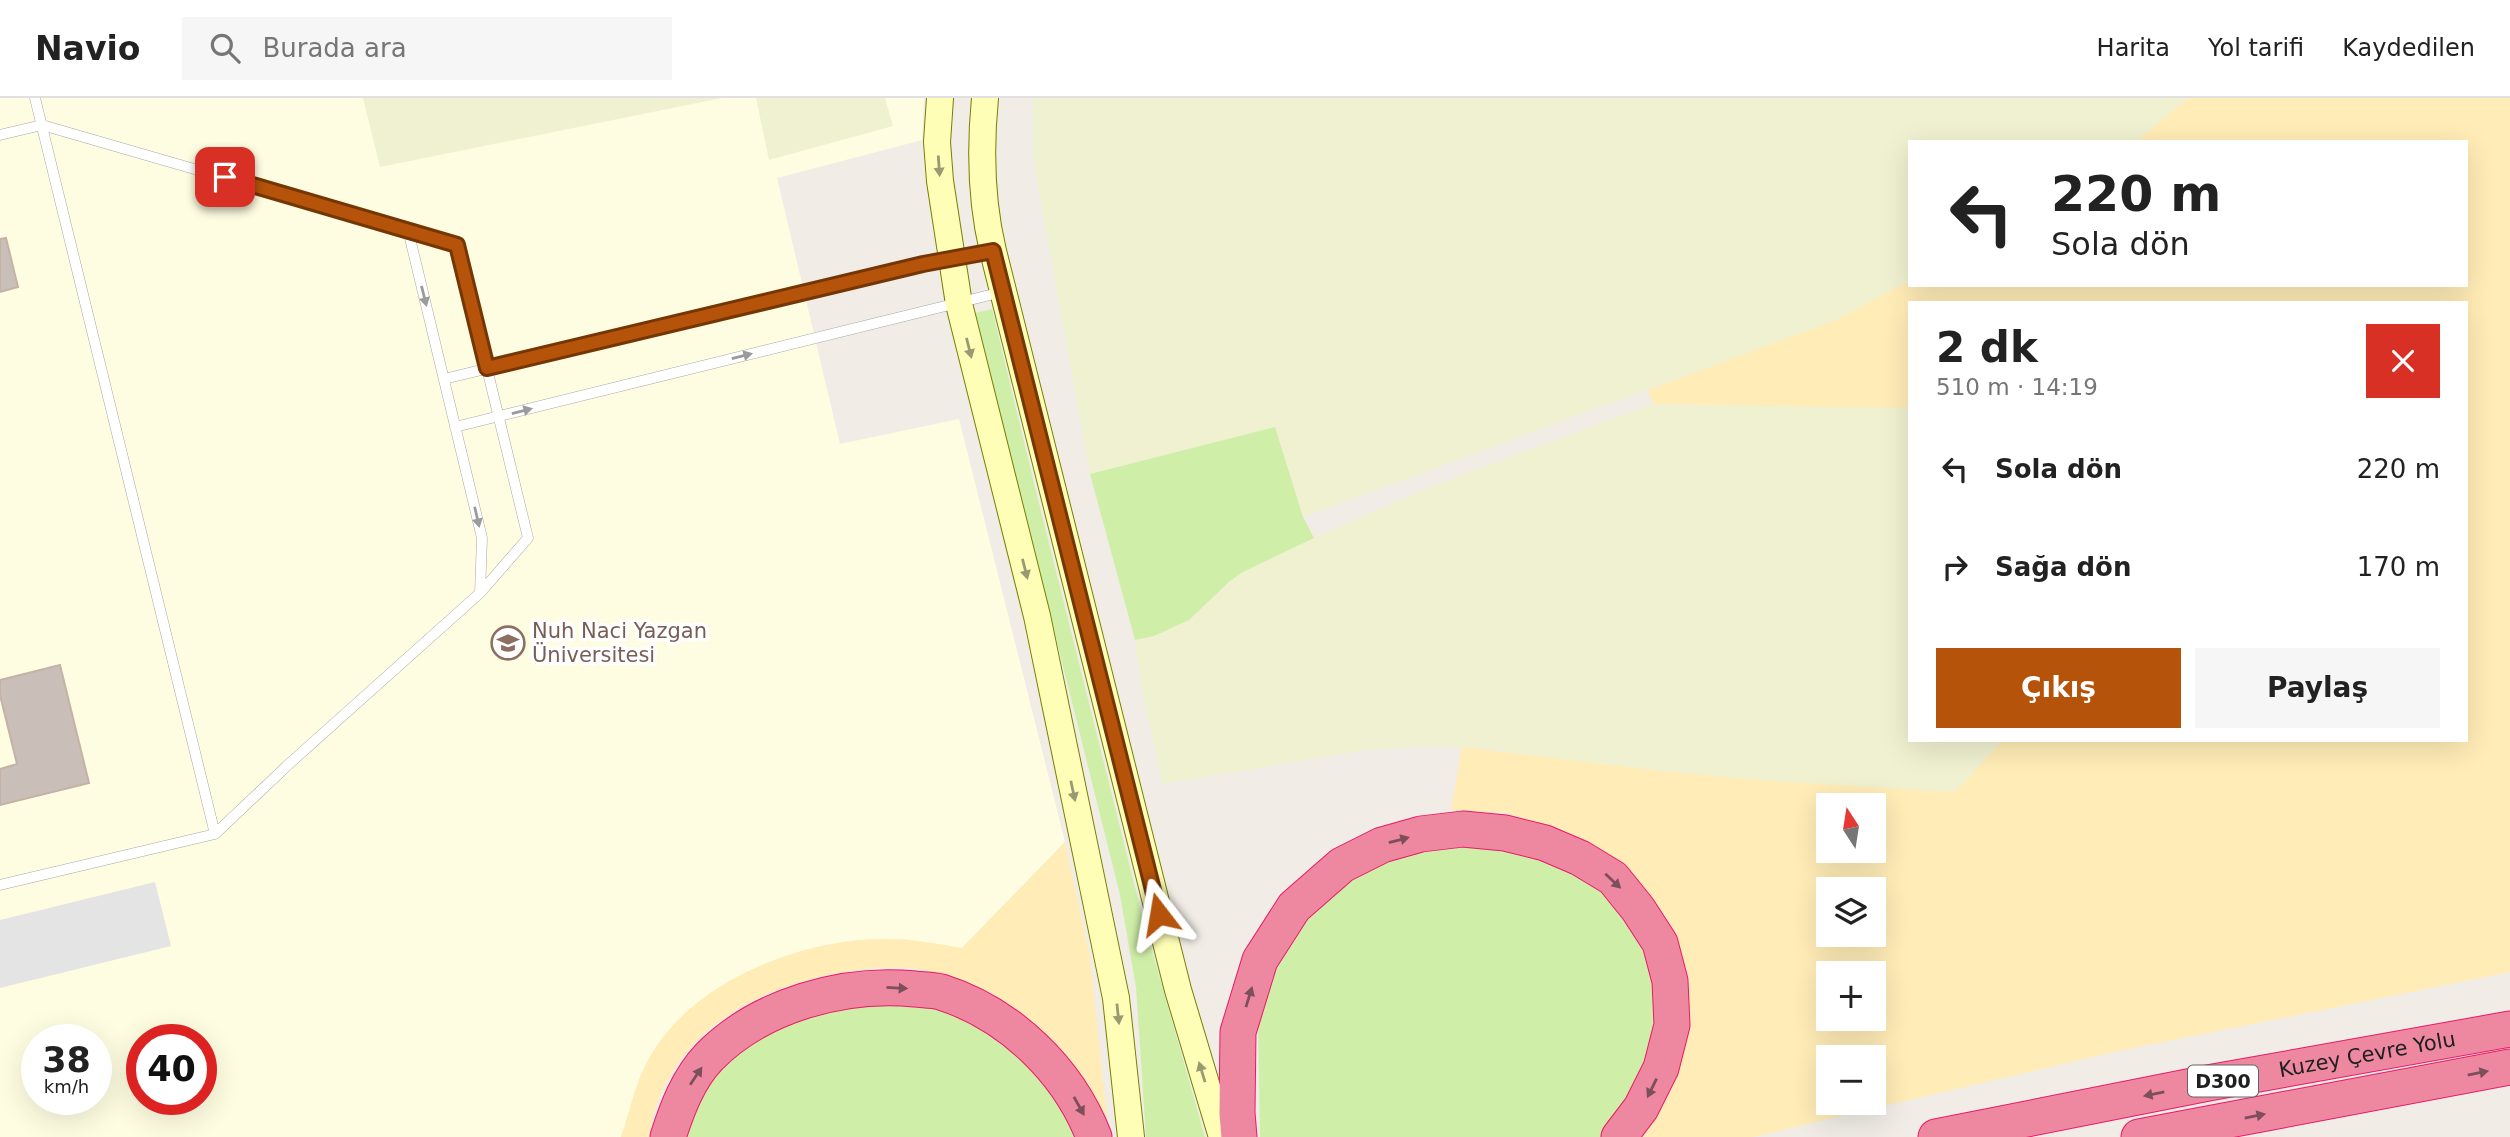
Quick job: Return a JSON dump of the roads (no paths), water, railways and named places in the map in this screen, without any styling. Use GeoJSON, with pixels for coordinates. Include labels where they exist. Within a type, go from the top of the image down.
{"type":"FeatureCollection","features":[{"type":"Feature","properties":{"kind":"highway"},"geometry":{"type":"LineString","coordinates":[[1239,1137],[1238,1031],[1260,960],[1294,907],[1342,865],[1382,845],[1421,834],[1463,829],[1505,833],[1545,843],[1580,858],[1613,878],[1660,943],[1670,981],[1672,1025],[1661,1068],[1641,1108],[1619,1137]]}},
{"type":"Feature","properties":{"kind":"highway"},"geometry":{"type":"LineString","coordinates":[[668,1137],[680,1101],[708,1058],[746,1028],[790,1006],[840,992],[891,987],[939,992],[985,1011],[1025,1040],[1064,1079],[1094,1137]]}},
{"type":"Feature","properties":{"kind":"highway","name":"Kuzey Çevre Yolu"},"geometry":{"type":"LineString","coordinates":[[1936,1137],[2207,1083],[2510,1029]]}},
{"type":"Feature","properties":{"kind":"highway","name":"Kuzey Çevre Yolu"},"geometry":{"type":"LineString","coordinates":[[2139,1137],[2510,1067]]}},
{"type":"Feature","properties":{"kind":"highway"},"geometry":{"type":"LineString","coordinates":[[2161,1137],[2215,1124]]}},
{"type":"Feature","properties":{"kind":"street"},"geometry":{"type":"LineString","coordinates":[[940,98],[937,142],[939,168],[959,304],[1037,615],[1114,984],[1130,1137]]}},
{"type":"Feature","properties":{"kind":"street"},"geometry":{"type":"LineString","coordinates":[[985,98],[982,169],[987,225],[1178,990],[1222,1137]]}},
{"type":"Feature","properties":{"kind":"lane"},"geometry":{"type":"LineString","coordinates":[[35,98],[215,834]]}},
{"type":"Feature","properties":{"kind":"lane"},"geometry":{"type":"LineString","coordinates":[[0,135],[41,125],[457,245],[528,538],[480,593],[215,834],[0,885]]}},
{"type":"Feature","properties":{"kind":"lane"},"geometry":{"type":"LineString","coordinates":[[408,230],[482,538],[480,593]]}},
{"type":"Feature","properties":{"kind":"lane"},"geometry":{"type":"LineString","coordinates":[[444,379],[952,257],[993,251]]}},
{"type":"Feature","properties":{"kind":"lane"},"geometry":{"type":"LineString","coordinates":[[456,427],[1003,292]]}},
{"type":"Feature","properties":{"kind":"place","name":"Nuh Naci Yazgan Üniversitesi"},"geometry":{"type":"Point","coordinates":[508,643]}}]}
